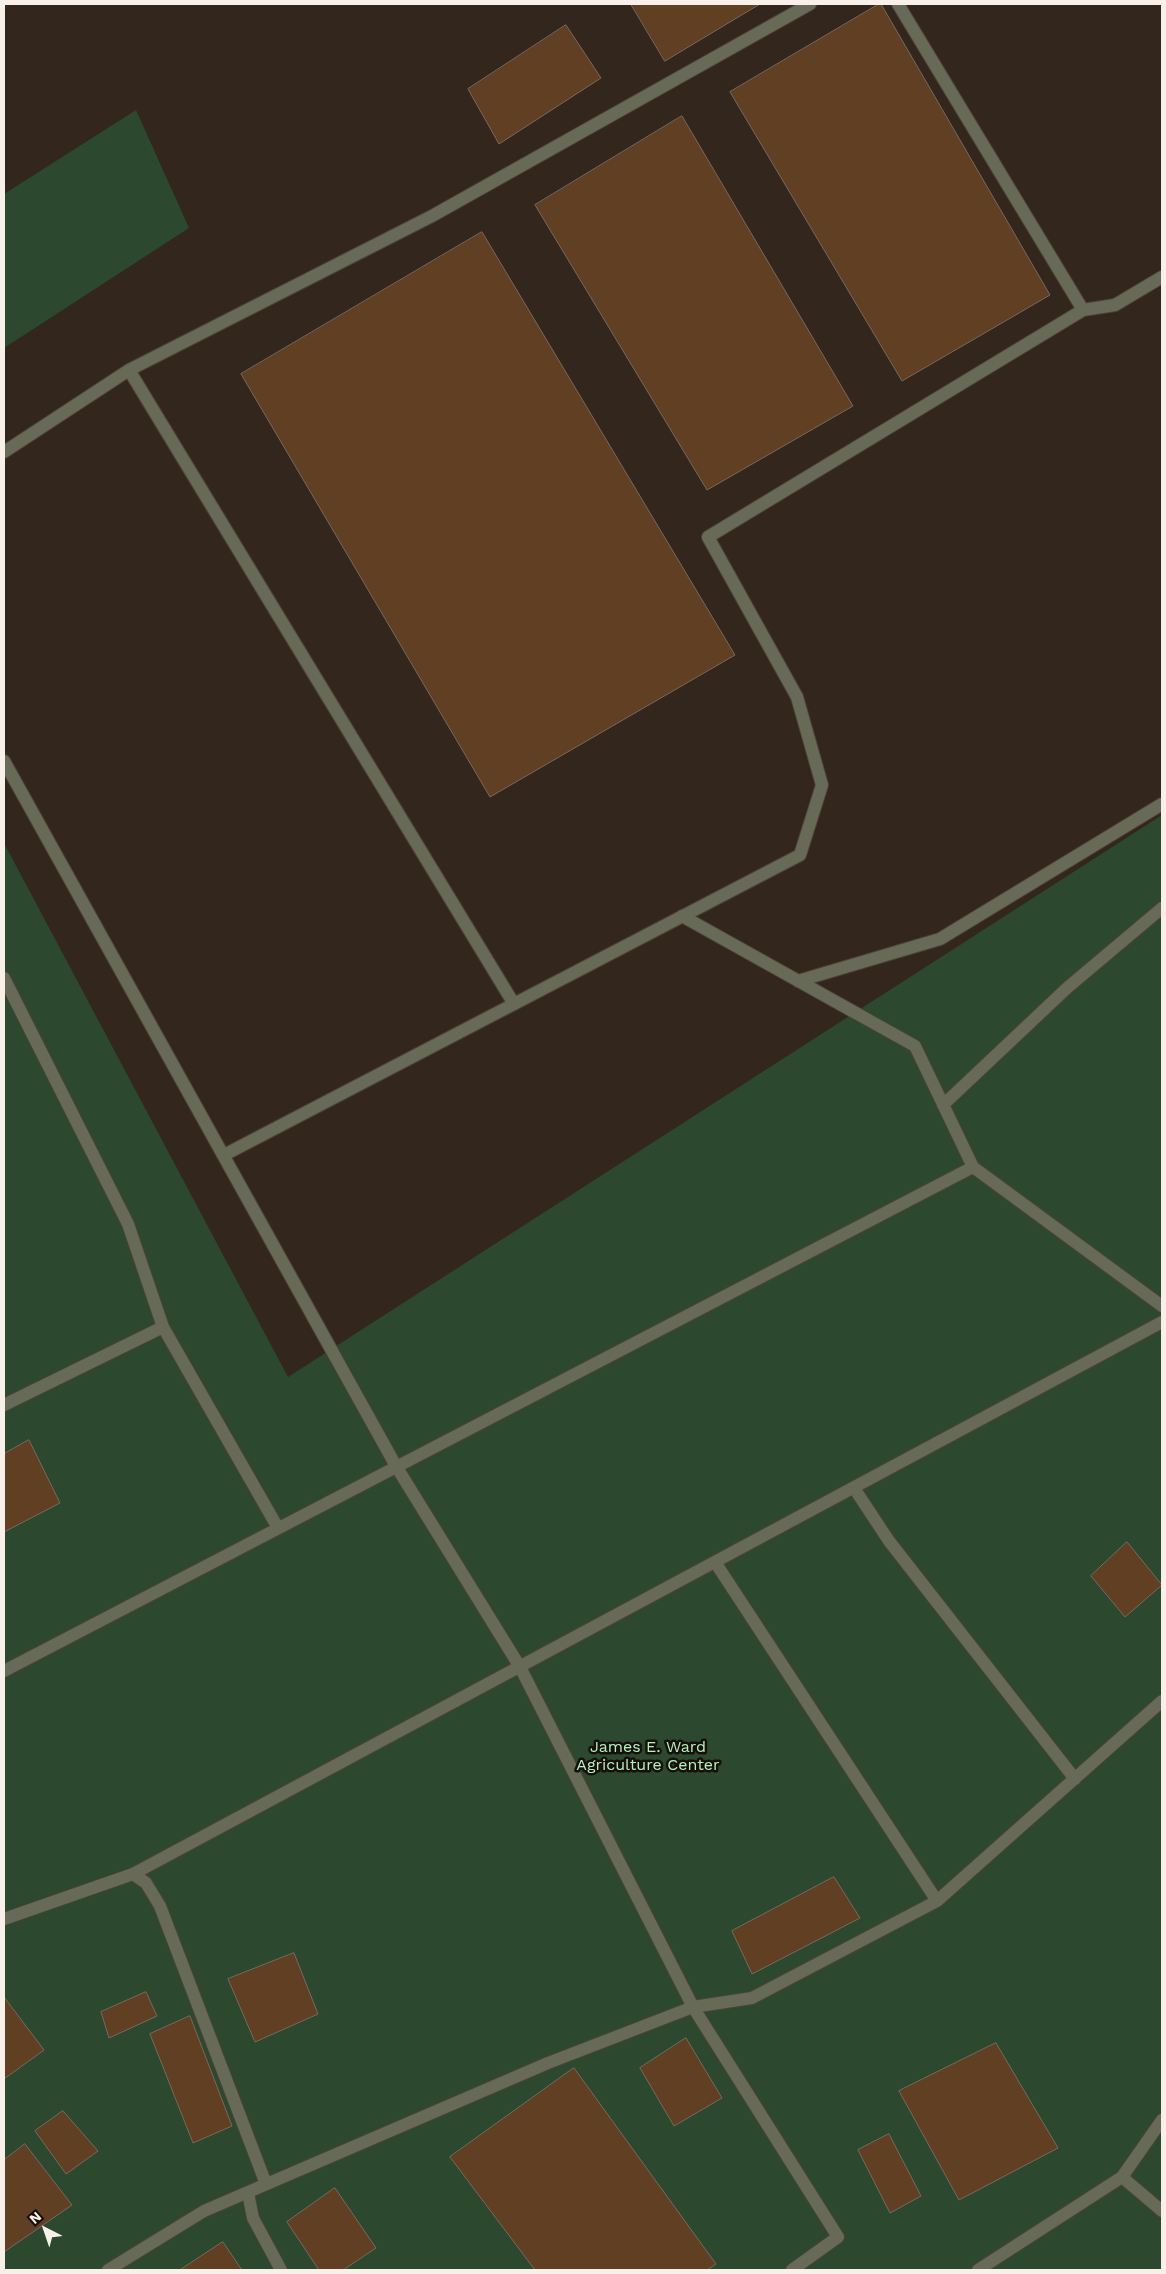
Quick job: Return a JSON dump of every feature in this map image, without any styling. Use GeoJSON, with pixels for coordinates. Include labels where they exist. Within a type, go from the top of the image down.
{"type":"FeatureCollection","features":[{"type":"Feature","properties":{"kind":"lane"},"geometry":{"type":"LineString","coordinates":[[4,452],[130,370],[432,216],[810,4]]}},
{"type":"Feature","properties":{"kind":"lane"},"geometry":{"type":"LineString","coordinates":[[898,4],[1084,310]]}},
{"type":"Feature","properties":{"kind":"lane"},"geometry":{"type":"LineString","coordinates":[[224,1155],[800,855],[822,785],[797,697],[708,537],[1084,310],[1115,305],[1162,277]]}},
{"type":"Feature","properties":{"kind":"lane"},"geometry":{"type":"LineString","coordinates":[[130,370],[514,1004]]}},
{"type":"Feature","properties":{"kind":"lane"},"geometry":{"type":"LineString","coordinates":[[4,761],[396,1466],[520,1667],[693,2007],[838,2237],[792,2270]]}},
{"type":"Feature","properties":{"kind":"lane"},"geometry":{"type":"LineString","coordinates":[[798,981],[940,939],[1162,804]]}},
{"type":"Feature","properties":{"kind":"lane"},"geometry":{"type":"LineString","coordinates":[[943,1104],[1067,988],[1162,908]]}},
{"type":"Feature","properties":{"kind":"lane"},"geometry":{"type":"LineString","coordinates":[[682,916],[915,1046],[973,1167],[1162,1306]]}},
{"type":"Feature","properties":{"kind":"lane"},"geometry":{"type":"LineString","coordinates":[[4,978],[128,1224],[163,1326],[278,1528]]}},
{"type":"Feature","properties":{"kind":"lane"},"geometry":{"type":"LineString","coordinates":[[4,1671],[973,1167]]}},
{"type":"Feature","properties":{"kind":"lane"},"geometry":{"type":"LineString","coordinates":[[4,1919],[133,1874],[1162,1322]]}},
{"type":"Feature","properties":{"kind":"lane"},"geometry":{"type":"LineString","coordinates":[[4,1405],[163,1326]]}},
{"type":"Feature","properties":{"kind":"lane"},"geometry":{"type":"LineString","coordinates":[[854,1488],[889,1541],[1074,1779]]}},
{"type":"Feature","properties":{"kind":"lane"},"geometry":{"type":"LineString","coordinates":[[715,1562],[937,1901]]}},
{"type":"Feature","properties":{"kind":"lane"},"geometry":{"type":"LineString","coordinates":[[108,2270],[204,2211],[548,2063],[693,2007],[752,1998],[937,1901],[1162,1701]]}},
{"type":"Feature","properties":{"kind":"lane"},"geometry":{"type":"LineString","coordinates":[[133,1874],[146,1883],[160,1906],[266,2184]]}},
{"type":"Feature","properties":{"kind":"lane"},"geometry":{"type":"LineString","coordinates":[[978,2270],[1122,2177],[1162,2120]]}},
{"type":"Feature","properties":{"kind":"lane"},"geometry":{"type":"LineString","coordinates":[[1122,2177],[1162,2211]]}},
{"type":"Feature","properties":{"kind":"lane"},"geometry":{"type":"LineString","coordinates":[[248,2192],[253,2218],[281,2270]]}},
{"type":"Feature","properties":{"kind":"green space"},"geometry":{"type":"Polygon","coordinates":[[[136,110],[189,228],[4,348],[4,194],[136,110]]]}},
{"type":"Feature","properties":{"kind":"green space","name":"James E. Ward Agriculture Center"},"geometry":{"type":"Polygon","coordinates":[[[1162,815],[1162,2270],[4,2270],[4,843],[288,1377],[1162,815]]]}},
{"type":"Feature","properties":{"kind":"building"},"geometry":{"type":"Polygon","coordinates":[[[631,4],[760,4],[665,61],[631,4]]]}},
{"type":"Feature","properties":{"kind":"building"},"geometry":{"type":"Polygon","coordinates":[[[881,4],[1050,295],[902,381],[730,92],[881,4]]]}},
{"type":"Feature","properties":{"kind":"building"},"geometry":{"type":"Polygon","coordinates":[[[566,25],[601,78],[499,144],[468,89],[566,25]]]}},
{"type":"Feature","properties":{"kind":"building"},"geometry":{"type":"Polygon","coordinates":[[[682,116],[853,406],[707,490],[535,205],[682,116]]]}},
{"type":"Feature","properties":{"kind":"building"},"geometry":{"type":"Polygon","coordinates":[[[482,232],[735,655],[490,797],[241,374],[482,232]]]}},
{"type":"Feature","properties":{"kind":"building"},"geometry":{"type":"Polygon","coordinates":[[[29,1440],[60,1503],[4,1532],[4,1454],[29,1440]]]}},
{"type":"Feature","properties":{"kind":"building"},"geometry":{"type":"Polygon","coordinates":[[[1127,1542],[1162,1585],[1125,1617],[1091,1576],[1127,1542]]]}},
{"type":"Feature","properties":{"kind":"building"},"geometry":{"type":"Polygon","coordinates":[[[834,1877],[860,1918],[752,1974],[732,1931],[834,1877]]]}},
{"type":"Feature","properties":{"kind":"building"},"geometry":{"type":"Polygon","coordinates":[[[294,1953],[318,2014],[255,2042],[228,1979],[294,1953]]]}},
{"type":"Feature","properties":{"kind":"building"},"geometry":{"type":"Polygon","coordinates":[[[146,1992],[157,2016],[109,2038],[101,2012],[146,1992]]]}},
{"type":"Feature","properties":{"kind":"building"},"geometry":{"type":"Polygon","coordinates":[[[4,1997],[44,2050],[4,2079],[4,1997]]]}},
{"type":"Feature","properties":{"kind":"building"},"geometry":{"type":"Polygon","coordinates":[[[190,2016],[232,2126],[193,2143],[150,2034],[190,2016]]]}},
{"type":"Feature","properties":{"kind":"building"},"geometry":{"type":"Polygon","coordinates":[[[686,2038],[722,2098],[674,2126],[640,2068],[686,2038]]]}},
{"type":"Feature","properties":{"kind":"building"},"geometry":{"type":"Polygon","coordinates":[[[996,2043],[1058,2148],[959,2200],[899,2091],[996,2043]]]}},
{"type":"Feature","properties":{"kind":"building"},"geometry":{"type":"Polygon","coordinates":[[[574,2068],[716,2264],[707,2270],[535,2270],[450,2157],[574,2068]]]}},
{"type":"Feature","properties":{"kind":"building"},"geometry":{"type":"Polygon","coordinates":[[[63,2111],[98,2151],[66,2174],[35,2131],[63,2111]]]}},
{"type":"Feature","properties":{"kind":"building"},"geometry":{"type":"Polygon","coordinates":[[[889,2134],[921,2196],[890,2213],[858,2150],[889,2134]]]}},
{"type":"Feature","properties":{"kind":"building"},"geometry":{"type":"Polygon","coordinates":[[[25,2144],[72,2205],[4,2252],[4,2160],[25,2144]]]}},
{"type":"Feature","properties":{"kind":"building"},"geometry":{"type":"Polygon","coordinates":[[[335,2188],[376,2248],[343,2270],[319,2270],[287,2222],[335,2188]]]}},
{"type":"Feature","properties":{"kind":"building"},"geometry":{"type":"Polygon","coordinates":[[[223,2242],[242,2270],[180,2270],[223,2242]]]}}]}
